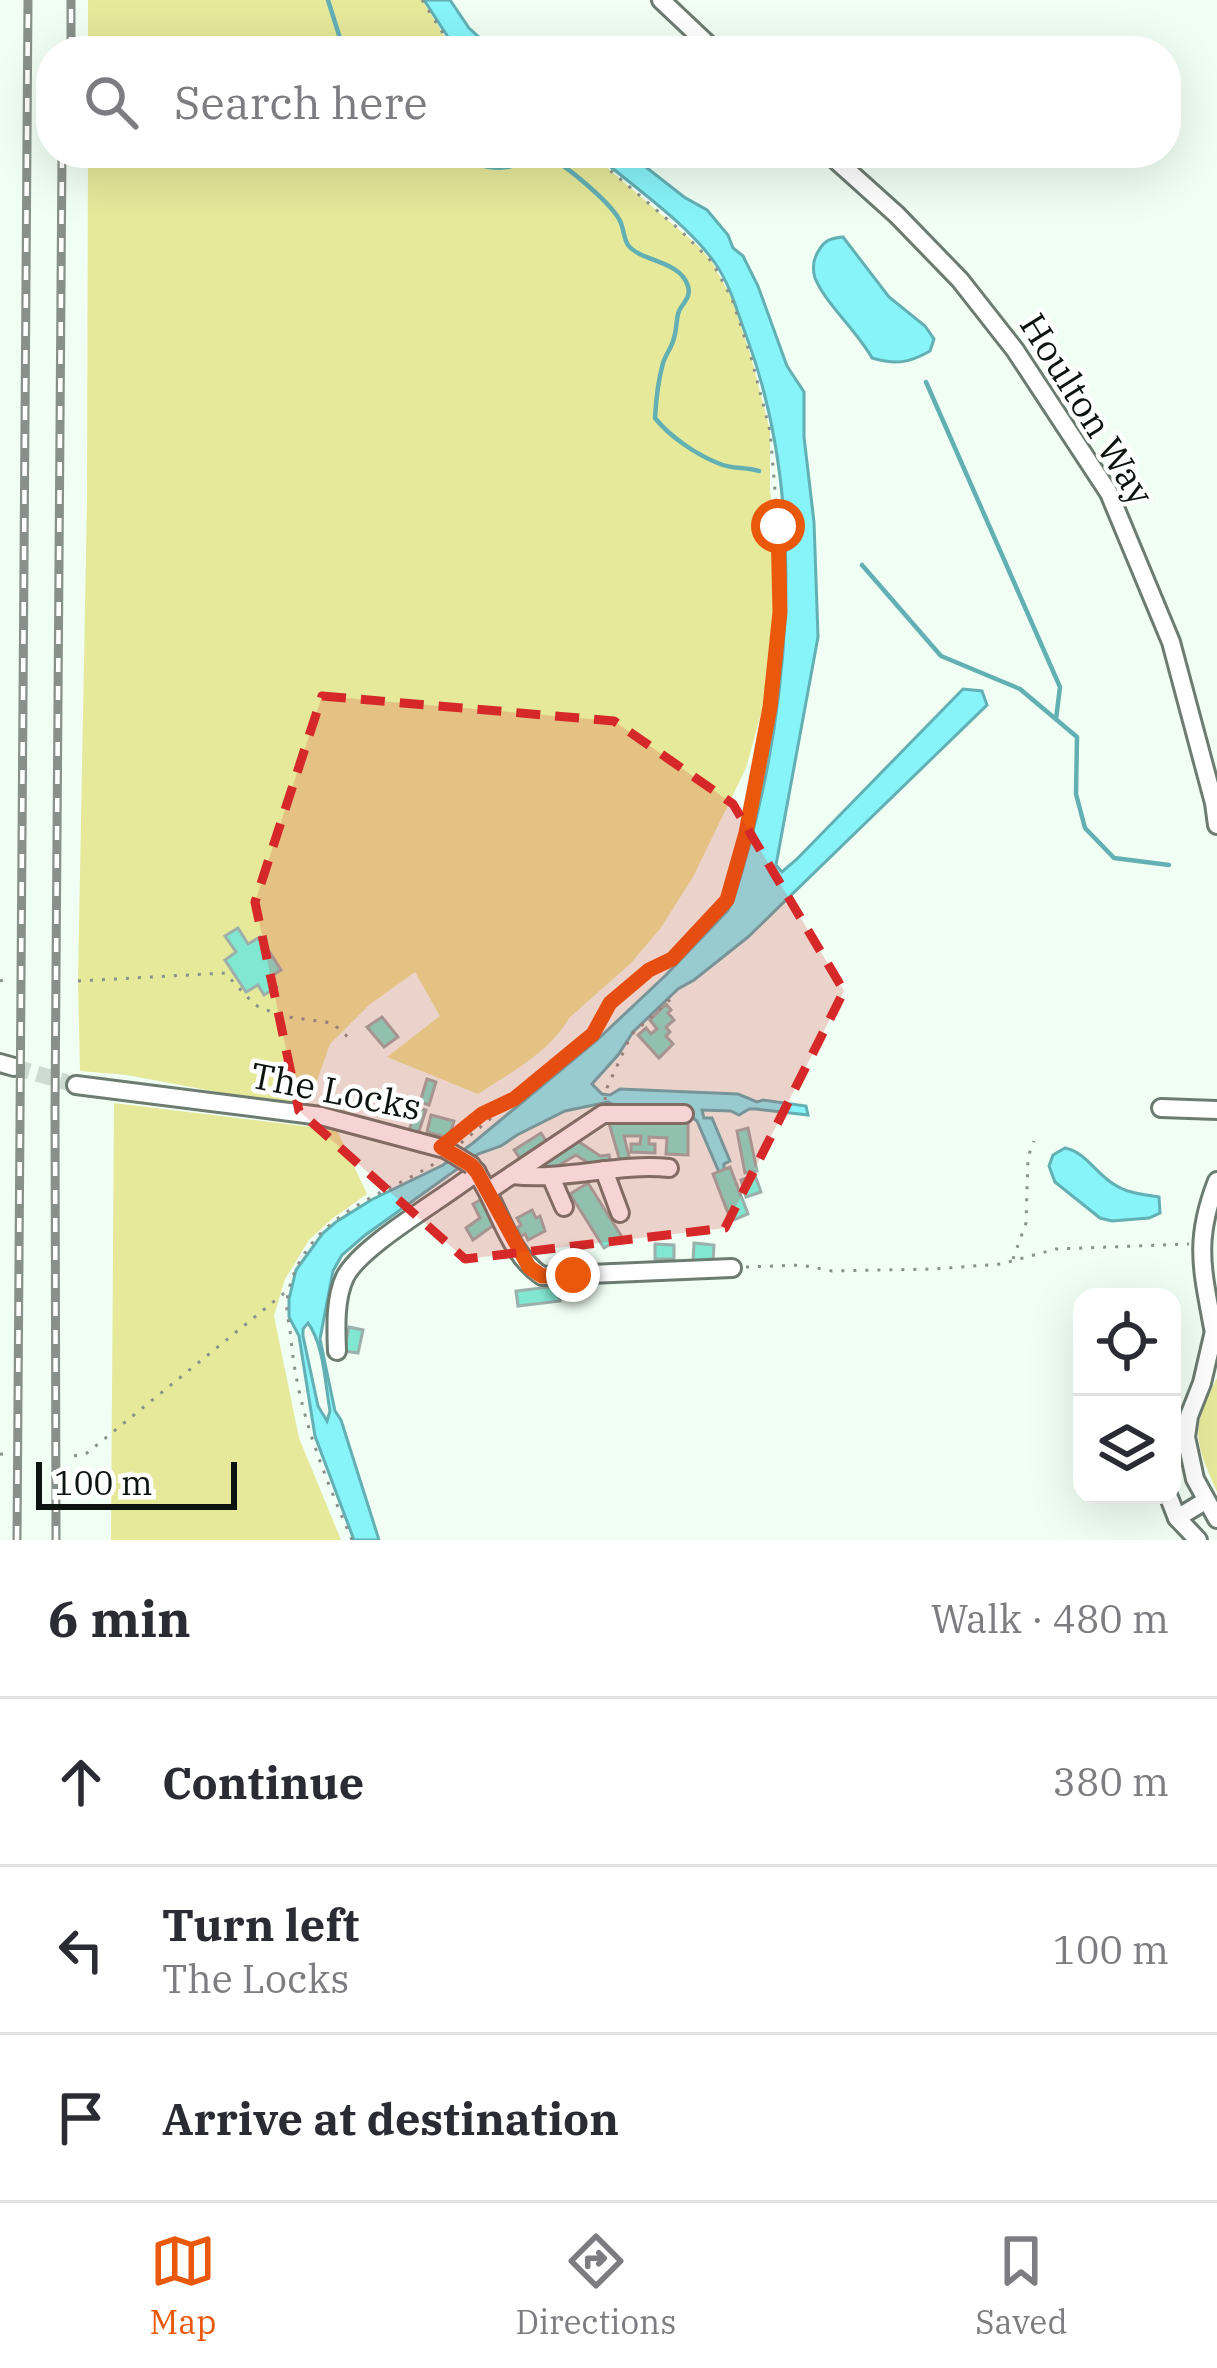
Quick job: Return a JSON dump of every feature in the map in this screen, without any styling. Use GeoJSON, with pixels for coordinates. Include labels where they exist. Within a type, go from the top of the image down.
{"type":"FeatureCollection","features":[{"type":"Feature","properties":{"kind":"street"},"geometry":{"type":"LineString","coordinates":[[661,0],[699,36]]}},
{"type":"Feature","properties":{"kind":"street","name":"Houlton Way"},"geometry":{"type":"LineString","coordinates":[[845,168],[960,280],[1015,350],[1109,493],[1171,642],[1217,825]]}},
{"type":"Feature","properties":{"kind":"street","name":"The Locks"},"geometry":{"type":"LineString","coordinates":[[76,1085],[321,1116],[445,1151],[474,1169],[520,1255],[542,1276],[732,1268]]}},
{"type":"Feature","properties":{"kind":"street"},"geometry":{"type":"LineString","coordinates":[[1161,1108],[1217,1110]]}},
{"type":"Feature","properties":{"kind":"street"},"geometry":{"type":"LineString","coordinates":[[488,1191],[603,1114],[685,1114]]}},
{"type":"Feature","properties":{"kind":"street"},"geometry":{"type":"LineString","coordinates":[[512,1175],[551,1177],[641,1165],[669,1168]]}},
{"type":"Feature","properties":{"kind":"street"},"geometry":{"type":"LineString","coordinates":[[337,1351],[339,1293],[347,1272],[474,1169]]}},
{"type":"Feature","properties":{"kind":"street"},"geometry":{"type":"LineString","coordinates":[[604,1171],[620,1213]]}},
{"type":"Feature","properties":{"kind":"street"},"geometry":{"type":"LineString","coordinates":[[551,1177],[564,1207]]}},
{"type":"Feature","properties":{"kind":"street"},"geometry":{"type":"LineString","coordinates":[[1181,1413],[1202,1383],[1213,1356],[1215,1323],[1200,1244],[1204,1213],[1217,1181]]}},
{"type":"Feature","properties":{"kind":"street"},"geometry":{"type":"LineString","coordinates":[[1181,1418],[1196,1479],[1217,1520]]}},
{"type":"Feature","properties":{"kind":"street"},"geometry":{"type":"LineString","coordinates":[[1178,1518],[1205,1501]]}},
{"type":"Feature","properties":{"kind":"street"},"geometry":{"type":"LineString","coordinates":[[1172,1504],[1198,1540]]}},
{"type":"Feature","properties":{"kind":"path"},"geometry":{"type":"LineString","coordinates":[[422,0],[445,36]]}},
{"type":"Feature","properties":{"kind":"path"},"geometry":{"type":"LineString","coordinates":[[352,1540],[317,1458],[292,1354],[287,1307],[296,1269],[322,1232],[464,1141],[593,1034],[610,1003],[649,970],[672,959],[727,900],[757,778],[777,653],[780,562],[770,431],[751,357],[721,276],[698,247],[607,168]]}},
{"type":"Feature","properties":{"kind":"path"},"geometry":{"type":"LineString","coordinates":[[78,981],[225,973],[255,1005],[281,1016],[332,1023],[348,1036]]}},
{"type":"Feature","properties":{"kind":"path"},"geometry":{"type":"LineString","coordinates":[[0,981],[7,979]]}},
{"type":"Feature","properties":{"kind":"path"},"geometry":{"type":"LineString","coordinates":[[607,1088],[631,1035],[674,995]]}},
{"type":"Feature","properties":{"kind":"path"},"geometry":{"type":"LineString","coordinates":[[445,1151],[482,1114],[511,1101]]}},
{"type":"Feature","properties":{"kind":"path"},"geometry":{"type":"LineString","coordinates":[[461,1130],[464,1141]]}},
{"type":"Feature","properties":{"kind":"path"},"geometry":{"type":"LineString","coordinates":[[1012,1261],[1026,1222],[1028,1157],[1034,1141]]}},
{"type":"Feature","properties":{"kind":"path"},"geometry":{"type":"LineString","coordinates":[[732,1268],[802,1264],[832,1271],[934,1268],[1012,1261],[1056,1249],[1178,1245]]}},
{"type":"Feature","properties":{"kind":"path"},"geometry":{"type":"LineString","coordinates":[[74,1456],[87,1454],[289,1289]]}},
{"type":"Feature","properties":{"kind":"path"},"geometry":{"type":"LineString","coordinates":[[0,1454],[11,1455]]}},
{"type":"Feature","properties":{"kind":"highlighted area"},"geometry":{"type":"Polygon","coordinates":[[[322,696],[614,721],[733,804],[844,991],[725,1228],[465,1259],[299,1111],[255,902],[322,696]]]}},
{"type":"Feature","properties":{"kind":"green space"},"geometry":{"type":"Polygon","coordinates":[[[88,0],[422,0],[445,36],[88,36],[88,0]]]}},
{"type":"Feature","properties":{"kind":"green space"},"geometry":{"type":"Polygon","coordinates":[[[88,168],[607,168],[712,262],[732,299],[770,431],[777,614],[762,710],[746,768],[693,877],[660,929],[540,1051],[478,1094],[387,1057],[440,1016],[415,972],[369,1005],[330,1044],[307,1109],[127,1075],[80,1071],[88,168]]]}},
{"type":"Feature","properties":{"kind":"green space"},"geometry":{"type":"Polygon","coordinates":[[[114,1103],[337,1130],[367,1194],[309,1240],[285,1279],[274,1316],[299,1438],[341,1540],[111,1540],[114,1103]]]}},
{"type":"Feature","properties":{"kind":"green space"},"geometry":{"type":"Polygon","coordinates":[[[1217,1378],[1217,1492],[1198,1435],[1202,1410],[1217,1378]]]}},
{"type":"Feature","properties":{"kind":"water"},"geometry":{"type":"Polygon","coordinates":[[[424,0],[450,0],[478,36],[447,36],[424,0]]]}},
{"type":"Feature","properties":{"kind":"water"},"geometry":{"type":"Polygon","coordinates":[[[612,168],[647,168],[707,210],[743,256],[787,366],[804,392],[818,637],[776,865],[782,872],[797,859],[963,689],[982,691],[987,705],[748,937],[678,989],[633,1032],[592,1084],[610,1095],[620,1089],[738,1094],[757,1102],[806,1106],[808,1115],[702,1110],[704,1118],[712,1118],[730,1161],[719,1172],[697,1121],[688,1114],[620,1108],[608,1102],[565,1111],[478,1154],[342,1255],[333,1271],[320,1339],[335,1411],[379,1540],[354,1540],[315,1436],[299,1336],[289,1317],[296,1270],[336,1222],[443,1165],[473,1143],[596,1041],[666,975],[728,910],[752,834],[768,764],[785,620],[780,475],[767,405],[733,299],[715,263],[674,219],[612,168]],[[308,1323],[303,1336],[318,1406],[327,1421],[330,1411],[321,1353],[308,1323]]]}},
{"type":"Feature","properties":{"kind":"water"},"geometry":{"type":"Polygon","coordinates":[[[843,237],[889,297],[925,326],[934,339],[930,351],[902,362],[872,358],[814,274],[821,247],[843,237]]]}},
{"type":"Feature","properties":{"kind":"water"},"geometry":{"type":"Polygon","coordinates":[[[1065,1148],[1117,1186],[1159,1197],[1160,1213],[1149,1218],[1100,1218],[1055,1182],[1049,1166],[1053,1155],[1065,1148]]]}},
{"type":"Feature","properties":{"kind":"building"},"geometry":{"type":"Polygon","coordinates":[[[238,928],[248,944],[260,937],[281,970],[270,977],[277,987],[264,995],[258,985],[246,992],[225,960],[236,952],[225,936],[238,928]]]}},
{"type":"Feature","properties":{"kind":"building"},"geometry":{"type":"Polygon","coordinates":[[[666,1004],[674,1020],[666,1027],[670,1032],[666,1036],[673,1044],[659,1058],[638,1035],[646,1028],[651,1034],[657,1029],[650,1020],[666,1004]]]}},
{"type":"Feature","properties":{"kind":"building"},"geometry":{"type":"Polygon","coordinates":[[[382,1017],[398,1037],[384,1047],[367,1027],[382,1017]]]}},
{"type":"Feature","properties":{"kind":"building"},"geometry":{"type":"Polygon","coordinates":[[[427,1079],[436,1082],[429,1105],[420,1102],[427,1079]]]}},
{"type":"Feature","properties":{"kind":"building"},"geometry":{"type":"Polygon","coordinates":[[[416,1107],[426,1110],[418,1134],[409,1131],[416,1107]]]}},
{"type":"Feature","properties":{"kind":"building"},"geometry":{"type":"Polygon","coordinates":[[[431,1115],[454,1121],[449,1138],[427,1132],[431,1115]]]}},
{"type":"Feature","properties":{"kind":"building"},"geometry":{"type":"Polygon","coordinates":[[[608,1120],[688,1121],[688,1155],[666,1154],[667,1138],[649,1137],[655,1153],[631,1152],[631,1144],[640,1144],[641,1136],[624,1136],[630,1161],[620,1161],[608,1120]]]}},
{"type":"Feature","properties":{"kind":"building"},"geometry":{"type":"Polygon","coordinates":[[[748,1128],[757,1171],[745,1173],[737,1131],[748,1128]]]}},
{"type":"Feature","properties":{"kind":"building"},"geometry":{"type":"Polygon","coordinates":[[[541,1133],[548,1144],[522,1161],[514,1150],[541,1133]]]}},
{"type":"Feature","properties":{"kind":"building"},"geometry":{"type":"Polygon","coordinates":[[[575,1139],[600,1156],[609,1155],[611,1166],[596,1168],[576,1155],[543,1175],[535,1165],[575,1139]]]}},
{"type":"Feature","properties":{"kind":"building"},"geometry":{"type":"Polygon","coordinates":[[[730,1167],[748,1214],[731,1221],[713,1174],[730,1167]]]}},
{"type":"Feature","properties":{"kind":"building"},"geometry":{"type":"Polygon","coordinates":[[[755,1175],[761,1192],[746,1197],[741,1180],[755,1175]]]}},
{"type":"Feature","properties":{"kind":"building"},"geometry":{"type":"Polygon","coordinates":[[[588,1183],[622,1237],[604,1248],[570,1194],[588,1183]]]}},
{"type":"Feature","properties":{"kind":"building"},"geometry":{"type":"Polygon","coordinates":[[[482,1199],[495,1224],[473,1240],[466,1228],[480,1218],[473,1204],[482,1199]]]}},
{"type":"Feature","properties":{"kind":"building"},"geometry":{"type":"Polygon","coordinates":[[[532,1210],[536,1218],[540,1216],[545,1231],[528,1240],[517,1228],[521,1225],[517,1218],[532,1210]]]}},
{"type":"Feature","properties":{"kind":"building"},"geometry":{"type":"Polygon","coordinates":[[[694,1243],[714,1245],[713,1263],[693,1262],[694,1243]]]}},
{"type":"Feature","properties":{"kind":"building"},"geometry":{"type":"Polygon","coordinates":[[[655,1244],[674,1245],[674,1259],[655,1259],[655,1244]]]}},
{"type":"Feature","properties":{"kind":"building"},"geometry":{"type":"Polygon","coordinates":[[[558,1286],[560,1301],[518,1306],[516,1291],[558,1286]]]}},
{"type":"Feature","properties":{"kind":"building"},"geometry":{"type":"Polygon","coordinates":[[[349,1327],[363,1330],[358,1353],[344,1351],[349,1327]]]}},
{"type":"Feature","properties":{"kind":"waterway"},"geometry":{"type":"LineString","coordinates":[[328,0],[339,36]]}},
{"type":"Feature","properties":{"kind":"waterway"},"geometry":{"type":"LineString","coordinates":[[565,168],[606,203],[634,251],[677,271],[688,286],[663,363],[655,418],[702,456],[725,466],[759,471]]}},
{"type":"Feature","properties":{"kind":"waterway"},"geometry":{"type":"LineString","coordinates":[[926,382],[1060,687],[1056,719]]}},
{"type":"Feature","properties":{"kind":"waterway"},"geometry":{"type":"LineString","coordinates":[[862,565],[941,656],[1020,689],[1077,737],[1076,794],[1085,828],[1114,858],[1169,865]]}},
{"type":"Feature","properties":{"kind":"tunnel"},"geometry":{"type":"LineString","coordinates":[[14,1067],[76,1085]]}},
{"type":"Feature","properties":{"kind":"railway"},"geometry":{"type":"LineString","coordinates":[[17,1540],[28,0]]}},
{"type":"Feature","properties":{"kind":"railway"},"geometry":{"type":"LineString","coordinates":[[71,0],[71,36]]}},
{"type":"Feature","properties":{"kind":"railway"},"geometry":{"type":"LineString","coordinates":[[56,1540],[62,168]]}},
{"type":"Feature","properties":{"kind":"route"},"geometry":{"type":"LineString","coordinates":[[573,1275],[542,1276],[529,1267],[477,1172],[441,1147],[482,1114],[536,1084],[593,1034],[610,1003],[649,970],[672,959],[727,900],[746,833],[770,707],[780,612],[778,526]]}}]}
